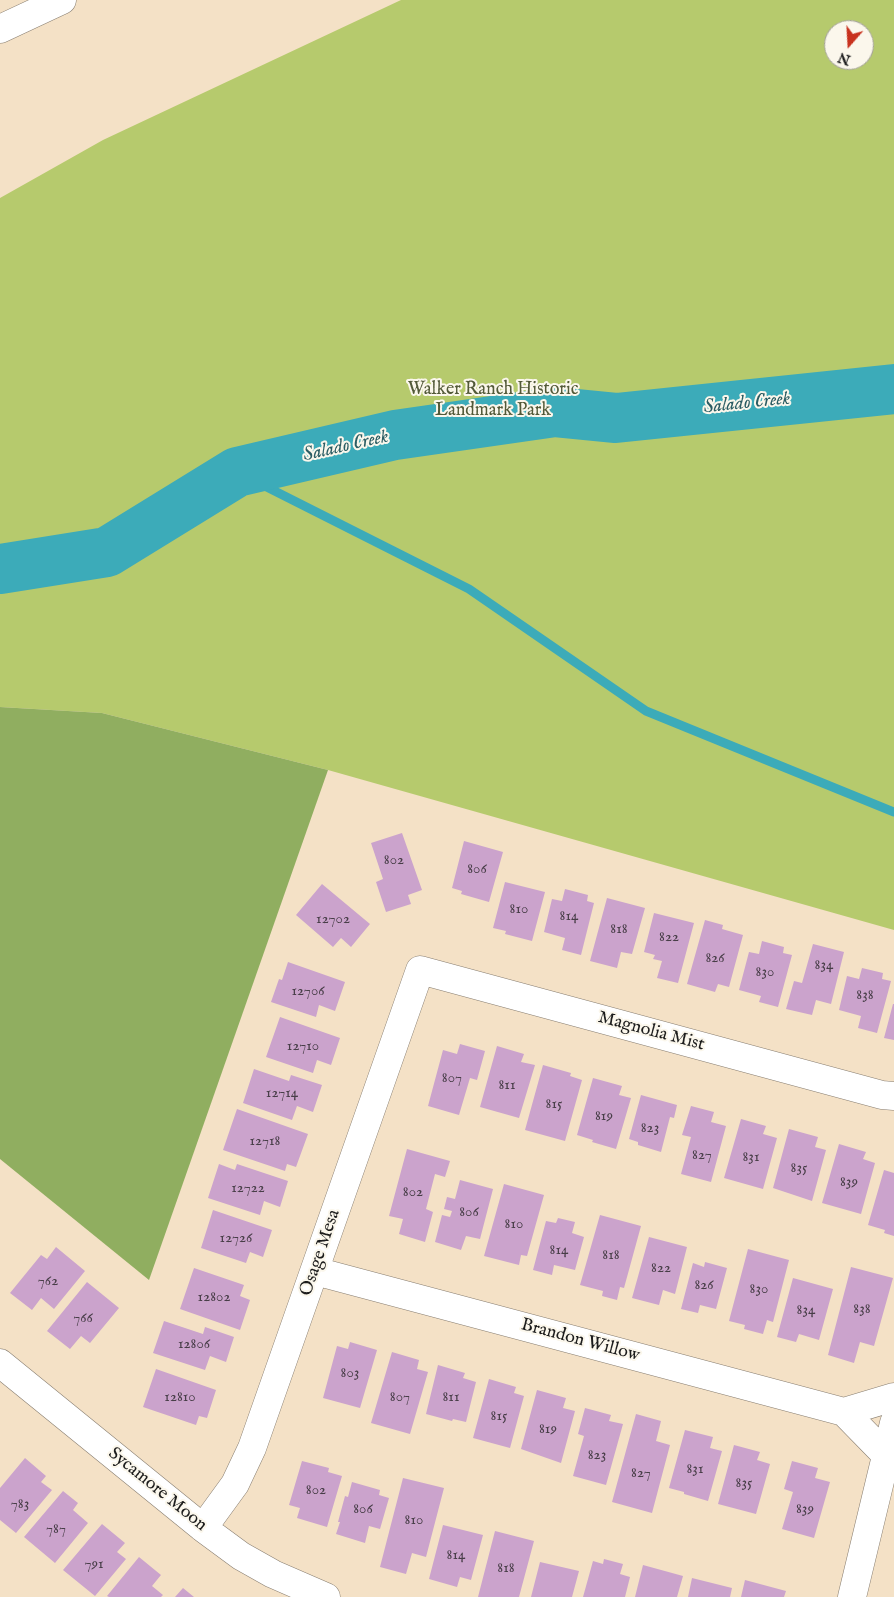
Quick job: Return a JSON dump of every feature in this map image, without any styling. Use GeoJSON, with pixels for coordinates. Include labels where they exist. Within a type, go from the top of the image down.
{"type":"FeatureCollection","features":[{"type":"Feature","properties":{"kind":"street"},"geometry":{"type":"LineString","coordinates":[[0,29],[62,0]]}},
{"type":"Feature","properties":{"kind":"street","name":"Magnolia Mist"},"geometry":{"type":"LineString","coordinates":[[420,970],[890,1098]]}},
{"type":"Feature","properties":{"kind":"street","name":"Osage Mesa"},"geometry":{"type":"LineString","coordinates":[[204,1528],[235,1484],[252,1448],[420,970]]}},
{"type":"Feature","properties":{"kind":"street","name":"Brandon Willow"},"geometry":{"type":"LineString","coordinates":[[315,1270],[844,1412]]}},
{"type":"Feature","properties":{"kind":"street","name":"Sycamore Moon"},"geometry":{"type":"LineString","coordinates":[[0,1362],[241,1556],[273,1574],[326,1597]]}},
{"type":"Feature","properties":{"kind":"street"},"geometry":{"type":"LineString","coordinates":[[890,1457],[844,1412],[894,1397]]}},
{"type":"Feature","properties":{"kind":"street"},"geometry":{"type":"LineString","coordinates":[[852,1597],[890,1457],[894,1423]]}},
{"type":"Feature","properties":{"kind":"green space","name":"Walker Ranch Historic Landmark Park"},"geometry":{"type":"Polygon","coordinates":[[[401,0],[894,0],[894,930],[328,770],[102,713],[0,707],[0,198],[103,140],[401,0]]]}},
{"type":"Feature","properties":{"kind":"green space"},"geometry":{"type":"Polygon","coordinates":[[[0,707],[102,713],[328,770],[149,1280],[0,1159],[0,707]]]}},
{"type":"Feature","properties":{"kind":"building"},"geometry":{"type":"Polygon","coordinates":[[[402,833],[422,890],[408,895],[411,904],[386,912],[376,882],[383,879],[371,843],[402,833]]]}},
{"type":"Feature","properties":{"kind":"building"},"geometry":{"type":"Polygon","coordinates":[[[464,841],[503,852],[489,902],[461,894],[462,891],[452,888],[464,841]]]}},
{"type":"Feature","properties":{"kind":"building"},"geometry":{"type":"Polygon","coordinates":[[[505,882],[545,892],[532,941],[505,934],[506,931],[493,928],[505,882]]]}},
{"type":"Feature","properties":{"kind":"building"},"geometry":{"type":"Polygon","coordinates":[[[322,884],[370,924],[351,947],[341,938],[333,947],[296,915],[322,884]]]}},
{"type":"Feature","properties":{"kind":"building"},"geometry":{"type":"Polygon","coordinates":[[[565,889],[588,895],[587,901],[594,903],[581,955],[562,950],[565,938],[544,932],[552,899],[562,901],[565,889]]]}},
{"type":"Feature","properties":{"kind":"building"},"geometry":{"type":"Polygon","coordinates":[[[607,898],[645,908],[632,954],[621,952],[617,968],[590,961],[607,898]]]}},
{"type":"Feature","properties":{"kind":"building"},"geometry":{"type":"Polygon","coordinates":[[[654,913],[694,923],[678,983],[657,978],[662,961],[653,959],[655,955],[644,952],[654,913]]]}},
{"type":"Feature","properties":{"kind":"building"},"geometry":{"type":"Polygon","coordinates":[[[705,920],[723,925],[722,929],[743,935],[729,987],[718,984],[715,992],[687,984],[705,920]]]}},
{"type":"Feature","properties":{"kind":"building"},"geometry":{"type":"Polygon","coordinates":[[[762,941],[784,947],[783,953],[792,955],[778,1007],[759,1002],[761,996],[739,990],[749,952],[759,954],[762,941]]]}},
{"type":"Feature","properties":{"kind":"building"},"geometry":{"type":"Polygon","coordinates":[[[813,944],[844,952],[831,1004],[816,1000],[812,1015],[786,1009],[794,981],[802,983],[813,944]]]}},
{"type":"Feature","properties":{"kind":"building"},"geometry":{"type":"Polygon","coordinates":[[[288,962],[345,982],[335,1011],[319,1005],[316,1017],[271,1002],[279,979],[282,980],[288,962]]]}},
{"type":"Feature","properties":{"kind":"building"},"geometry":{"type":"Polygon","coordinates":[[[862,968],[883,973],[882,979],[891,981],[877,1033],[858,1028],[861,1016],[839,1010],[847,976],[859,979],[862,968]]]}},
{"type":"Feature","properties":{"kind":"building"},"geometry":{"type":"Polygon","coordinates":[[[894,1004],[894,1040],[884,1038],[894,1004]]]}},
{"type":"Feature","properties":{"kind":"building"},"geometry":{"type":"Polygon","coordinates":[[[280,1017],[340,1038],[331,1065],[317,1060],[313,1073],[266,1057],[280,1017]]]}},
{"type":"Feature","properties":{"kind":"building"},"geometry":{"type":"Polygon","coordinates":[[[460,1044],[485,1051],[477,1080],[470,1078],[459,1115],[428,1106],[443,1050],[457,1054],[460,1044]]]}},
{"type":"Feature","properties":{"kind":"building"},"geometry":{"type":"Polygon","coordinates":[[[497,1046],[524,1054],[521,1062],[535,1065],[519,1118],[480,1107],[497,1046]]]}},
{"type":"Feature","properties":{"kind":"building"},"geometry":{"type":"Polygon","coordinates":[[[543,1065],[571,1073],[570,1076],[582,1080],[565,1141],[525,1130],[543,1065]]]}},
{"type":"Feature","properties":{"kind":"building"},"geometry":{"type":"Polygon","coordinates":[[[254,1069],[289,1081],[291,1075],[322,1085],[313,1112],[297,1106],[292,1120],[243,1103],[254,1069]]]}},
{"type":"Feature","properties":{"kind":"building"},"geometry":{"type":"Polygon","coordinates":[[[593,1078],[622,1086],[619,1095],[631,1098],[616,1149],[592,1142],[593,1140],[577,1135],[593,1078]]]}},
{"type":"Feature","properties":{"kind":"building"},"geometry":{"type":"Polygon","coordinates":[[[641,1095],[677,1105],[674,1118],[670,1117],[661,1152],[638,1145],[638,1142],[629,1139],[641,1095]]]}},
{"type":"Feature","properties":{"kind":"building"},"geometry":{"type":"Polygon","coordinates":[[[691,1106],[714,1112],[711,1122],[726,1126],[711,1182],[681,1174],[691,1137],[682,1135],[691,1106]]]}},
{"type":"Feature","properties":{"kind":"building"},"geometry":{"type":"Polygon","coordinates":[[[237,1109],[308,1134],[296,1167],[287,1164],[285,1171],[223,1150],[237,1109]]]}},
{"type":"Feature","properties":{"kind":"building"},"geometry":{"type":"Polygon","coordinates":[[[741,1119],[766,1126],[763,1134],[777,1138],[763,1189],[724,1178],[741,1119]]]}},
{"type":"Feature","properties":{"kind":"building"},"geometry":{"type":"Polygon","coordinates":[[[789,1129],[818,1137],[815,1147],[826,1150],[812,1201],[773,1188],[789,1129]]]}},
{"type":"Feature","properties":{"kind":"building"},"geometry":{"type":"Polygon","coordinates":[[[839,1144],[866,1152],[863,1159],[875,1163],[861,1214],[822,1203],[839,1144]]]}},
{"type":"Feature","properties":{"kind":"building"},"geometry":{"type":"Polygon","coordinates":[[[407,1149],[450,1161],[445,1177],[435,1174],[426,1209],[433,1212],[425,1242],[399,1234],[403,1219],[389,1216],[407,1149]]]}},
{"type":"Feature","properties":{"kind":"building"},"geometry":{"type":"Polygon","coordinates":[[[219,1164],[235,1170],[237,1164],[288,1181],[280,1207],[264,1201],[260,1215],[208,1198],[219,1164]]]}},
{"type":"Feature","properties":{"kind":"building"},"geometry":{"type":"Polygon","coordinates":[[[884,1170],[894,1173],[894,1236],[884,1233],[885,1230],[868,1225],[884,1170]]]}},
{"type":"Feature","properties":{"kind":"building"},"geometry":{"type":"Polygon","coordinates":[[[460,1180],[493,1189],[480,1239],[466,1236],[461,1250],[435,1242],[442,1215],[450,1217],[452,1211],[444,1209],[447,1197],[455,1199],[460,1180]]]}},
{"type":"Feature","properties":{"kind":"building"},"geometry":{"type":"Polygon","coordinates":[[[504,1184],[544,1195],[527,1256],[521,1255],[519,1265],[484,1256],[504,1184]]]}},
{"type":"Feature","properties":{"kind":"building"},"geometry":{"type":"Polygon","coordinates":[[[213,1210],[272,1230],[263,1257],[250,1252],[246,1263],[201,1248],[213,1210]]]}},
{"type":"Feature","properties":{"kind":"building"},"geometry":{"type":"Polygon","coordinates":[[[600,1215],[641,1226],[624,1288],[620,1287],[617,1300],[602,1296],[603,1291],[580,1285],[600,1215]]]}},
{"type":"Feature","properties":{"kind":"building"},"geometry":{"type":"Polygon","coordinates":[[[558,1218],[575,1222],[572,1233],[584,1237],[575,1270],[554,1265],[552,1275],[533,1270],[546,1221],[556,1223],[558,1218]]]}},
{"type":"Feature","properties":{"kind":"building"},"geometry":{"type":"Polygon","coordinates":[[[649,1237],[687,1247],[675,1294],[663,1290],[659,1305],[632,1298],[649,1237]]]}},
{"type":"Feature","properties":{"kind":"building"},"geometry":{"type":"Polygon","coordinates":[[[56,1247],[85,1271],[54,1309],[41,1298],[32,1310],[10,1293],[41,1255],[47,1259],[56,1247]]]}},
{"type":"Feature","properties":{"kind":"building"},"geometry":{"type":"Polygon","coordinates":[[[748,1249],[789,1260],[773,1322],[767,1320],[763,1334],[744,1329],[745,1325],[729,1321],[748,1249]]]}},
{"type":"Feature","properties":{"kind":"building"},"geometry":{"type":"Polygon","coordinates":[[[705,1262],[727,1268],[716,1309],[700,1305],[698,1313],[681,1309],[693,1263],[704,1267],[705,1262]]]}},
{"type":"Feature","properties":{"kind":"building"},"geometry":{"type":"Polygon","coordinates":[[[851,1267],[893,1278],[874,1346],[860,1342],[854,1363],[828,1355],[851,1267]]]}},
{"type":"Feature","properties":{"kind":"building"},"geometry":{"type":"Polygon","coordinates":[[[194,1268],[244,1285],[240,1296],[250,1300],[240,1330],[180,1309],[194,1268]]]}},
{"type":"Feature","properties":{"kind":"building"},"geometry":{"type":"Polygon","coordinates":[[[793,1278],[833,1289],[819,1340],[799,1334],[796,1342],[777,1337],[793,1278]]]}},
{"type":"Feature","properties":{"kind":"building"},"geometry":{"type":"Polygon","coordinates":[[[87,1282],[119,1308],[90,1343],[81,1336],[70,1349],[47,1331],[87,1282]]]}},
{"type":"Feature","properties":{"kind":"building"},"geometry":{"type":"Polygon","coordinates":[[[164,1321],[203,1334],[205,1327],[234,1337],[226,1362],[210,1356],[205,1370],[153,1353],[164,1321]]]}},
{"type":"Feature","properties":{"kind":"building"},"geometry":{"type":"Polygon","coordinates":[[[350,1342],[377,1350],[360,1408],[323,1398],[337,1346],[348,1349],[350,1342]]]}},
{"type":"Feature","properties":{"kind":"building"},"geometry":{"type":"Polygon","coordinates":[[[392,1352],[419,1360],[417,1369],[428,1372],[410,1434],[371,1423],[392,1352]]]}},
{"type":"Feature","properties":{"kind":"building"},"geometry":{"type":"Polygon","coordinates":[[[438,1365],[465,1373],[463,1378],[476,1382],[466,1422],[453,1419],[452,1421],[426,1414],[438,1365]]]}},
{"type":"Feature","properties":{"kind":"building"},"geometry":{"type":"Polygon","coordinates":[[[156,1369],[216,1390],[207,1418],[199,1416],[196,1425],[143,1407],[156,1369]]]}},
{"type":"Feature","properties":{"kind":"building"},"geometry":{"type":"Polygon","coordinates":[[[489,1379],[516,1387],[514,1393],[524,1396],[510,1448],[473,1438],[489,1379]]]}},
{"type":"Feature","properties":{"kind":"building"},"geometry":{"type":"Polygon","coordinates":[[[537,1390],[566,1398],[563,1408],[575,1411],[561,1463],[521,1449],[537,1390]]]}},
{"type":"Feature","properties":{"kind":"building"},"geometry":{"type":"Polygon","coordinates":[[[585,1408],[611,1415],[609,1421],[623,1424],[606,1485],[573,1476],[584,1436],[578,1434],[585,1408]]]}},
{"type":"Feature","properties":{"kind":"building"},"geometry":{"type":"Polygon","coordinates":[[[636,1414],[661,1421],[656,1441],[670,1445],[652,1513],[612,1502],[636,1414]]]}},
{"type":"Feature","properties":{"kind":"building"},"geometry":{"type":"Polygon","coordinates":[[[685,1430],[713,1437],[710,1448],[722,1451],[708,1501],[669,1488],[685,1430]]]}},
{"type":"Feature","properties":{"kind":"building"},"geometry":{"type":"Polygon","coordinates":[[[734,1445],[760,1452],[757,1460],[770,1464],[756,1514],[718,1504],[734,1445]]]}},
{"type":"Feature","properties":{"kind":"building"},"geometry":{"type":"Polygon","coordinates":[[[25,1458],[46,1476],[41,1482],[52,1490],[16,1533],[0,1520],[0,1488],[25,1458]]]}},
{"type":"Feature","properties":{"kind":"building"},"geometry":{"type":"Polygon","coordinates":[[[302,1461],[329,1468],[328,1472],[342,1476],[327,1527],[297,1518],[300,1508],[289,1505],[302,1461]]]}},
{"type":"Feature","properties":{"kind":"building"},"geometry":{"type":"Polygon","coordinates":[[[792,1461],[818,1468],[815,1478],[830,1482],[814,1538],[782,1529],[793,1492],[784,1489],[792,1461]]]}},
{"type":"Feature","properties":{"kind":"building"},"geometry":{"type":"Polygon","coordinates":[[[403,1478],[444,1488],[426,1557],[412,1553],[406,1574],[380,1567],[403,1478]]]}},
{"type":"Feature","properties":{"kind":"building"},"geometry":{"type":"Polygon","coordinates":[[[352,1482],[380,1490],[379,1495],[389,1498],[380,1529],[369,1526],[365,1543],[336,1534],[345,1496],[348,1497],[352,1482]]]}},
{"type":"Feature","properties":{"kind":"building"},"geometry":{"type":"Polygon","coordinates":[[[63,1491],[78,1503],[73,1510],[88,1523],[55,1563],[24,1537],[63,1491]]]}},
{"type":"Feature","properties":{"kind":"building"},"geometry":{"type":"Polygon","coordinates":[[[102,1524],[125,1543],[117,1552],[126,1559],[95,1596],[63,1570],[102,1524]]]}},
{"type":"Feature","properties":{"kind":"building"},"geometry":{"type":"Polygon","coordinates":[[[443,1525],[483,1535],[471,1580],[460,1577],[457,1587],[429,1579],[443,1525]]]}},
{"type":"Feature","properties":{"kind":"building"},"geometry":{"type":"Polygon","coordinates":[[[495,1531],[534,1541],[519,1597],[478,1597],[495,1531]]]}},
{"type":"Feature","properties":{"kind":"building"},"geometry":{"type":"Polygon","coordinates":[[[139,1557],[161,1575],[152,1586],[163,1595],[161,1597],[107,1596],[139,1557]]]}},
{"type":"Feature","properties":{"kind":"building"},"geometry":{"type":"Polygon","coordinates":[[[604,1559],[623,1564],[620,1574],[630,1577],[625,1597],[583,1597],[593,1561],[603,1564],[604,1559]]]}},
{"type":"Feature","properties":{"kind":"building"},"geometry":{"type":"Polygon","coordinates":[[[540,1562],[579,1571],[572,1597],[531,1597],[540,1562]]]}},
{"type":"Feature","properties":{"kind":"building"},"geometry":{"type":"Polygon","coordinates":[[[643,1565],[683,1576],[677,1597],[635,1597],[643,1565]]]}},
{"type":"Feature","properties":{"kind":"building"},"geometry":{"type":"Polygon","coordinates":[[[692,1578],[732,1588],[730,1597],[688,1597],[692,1578]]]}},
{"type":"Feature","properties":{"kind":"building"},"geometry":{"type":"Polygon","coordinates":[[[745,1580],[786,1591],[784,1597],[741,1597],[745,1580]]]}},
{"type":"Feature","properties":{"kind":"building"},"geometry":{"type":"Polygon","coordinates":[[[183,1588],[194,1597],[175,1597],[183,1588]]]}},
{"type":"Feature","properties":{"kind":"waterway","name":"Salado Creek"},"geometry":{"type":"LineString","coordinates":[[0,569],[107,552],[237,472],[395,435],[555,412],[616,418],[894,389]]}},
{"type":"Feature","properties":{"kind":"waterway"},"geometry":{"type":"LineString","coordinates":[[237,472],[469,589],[646,711],[894,812]]}}]}
